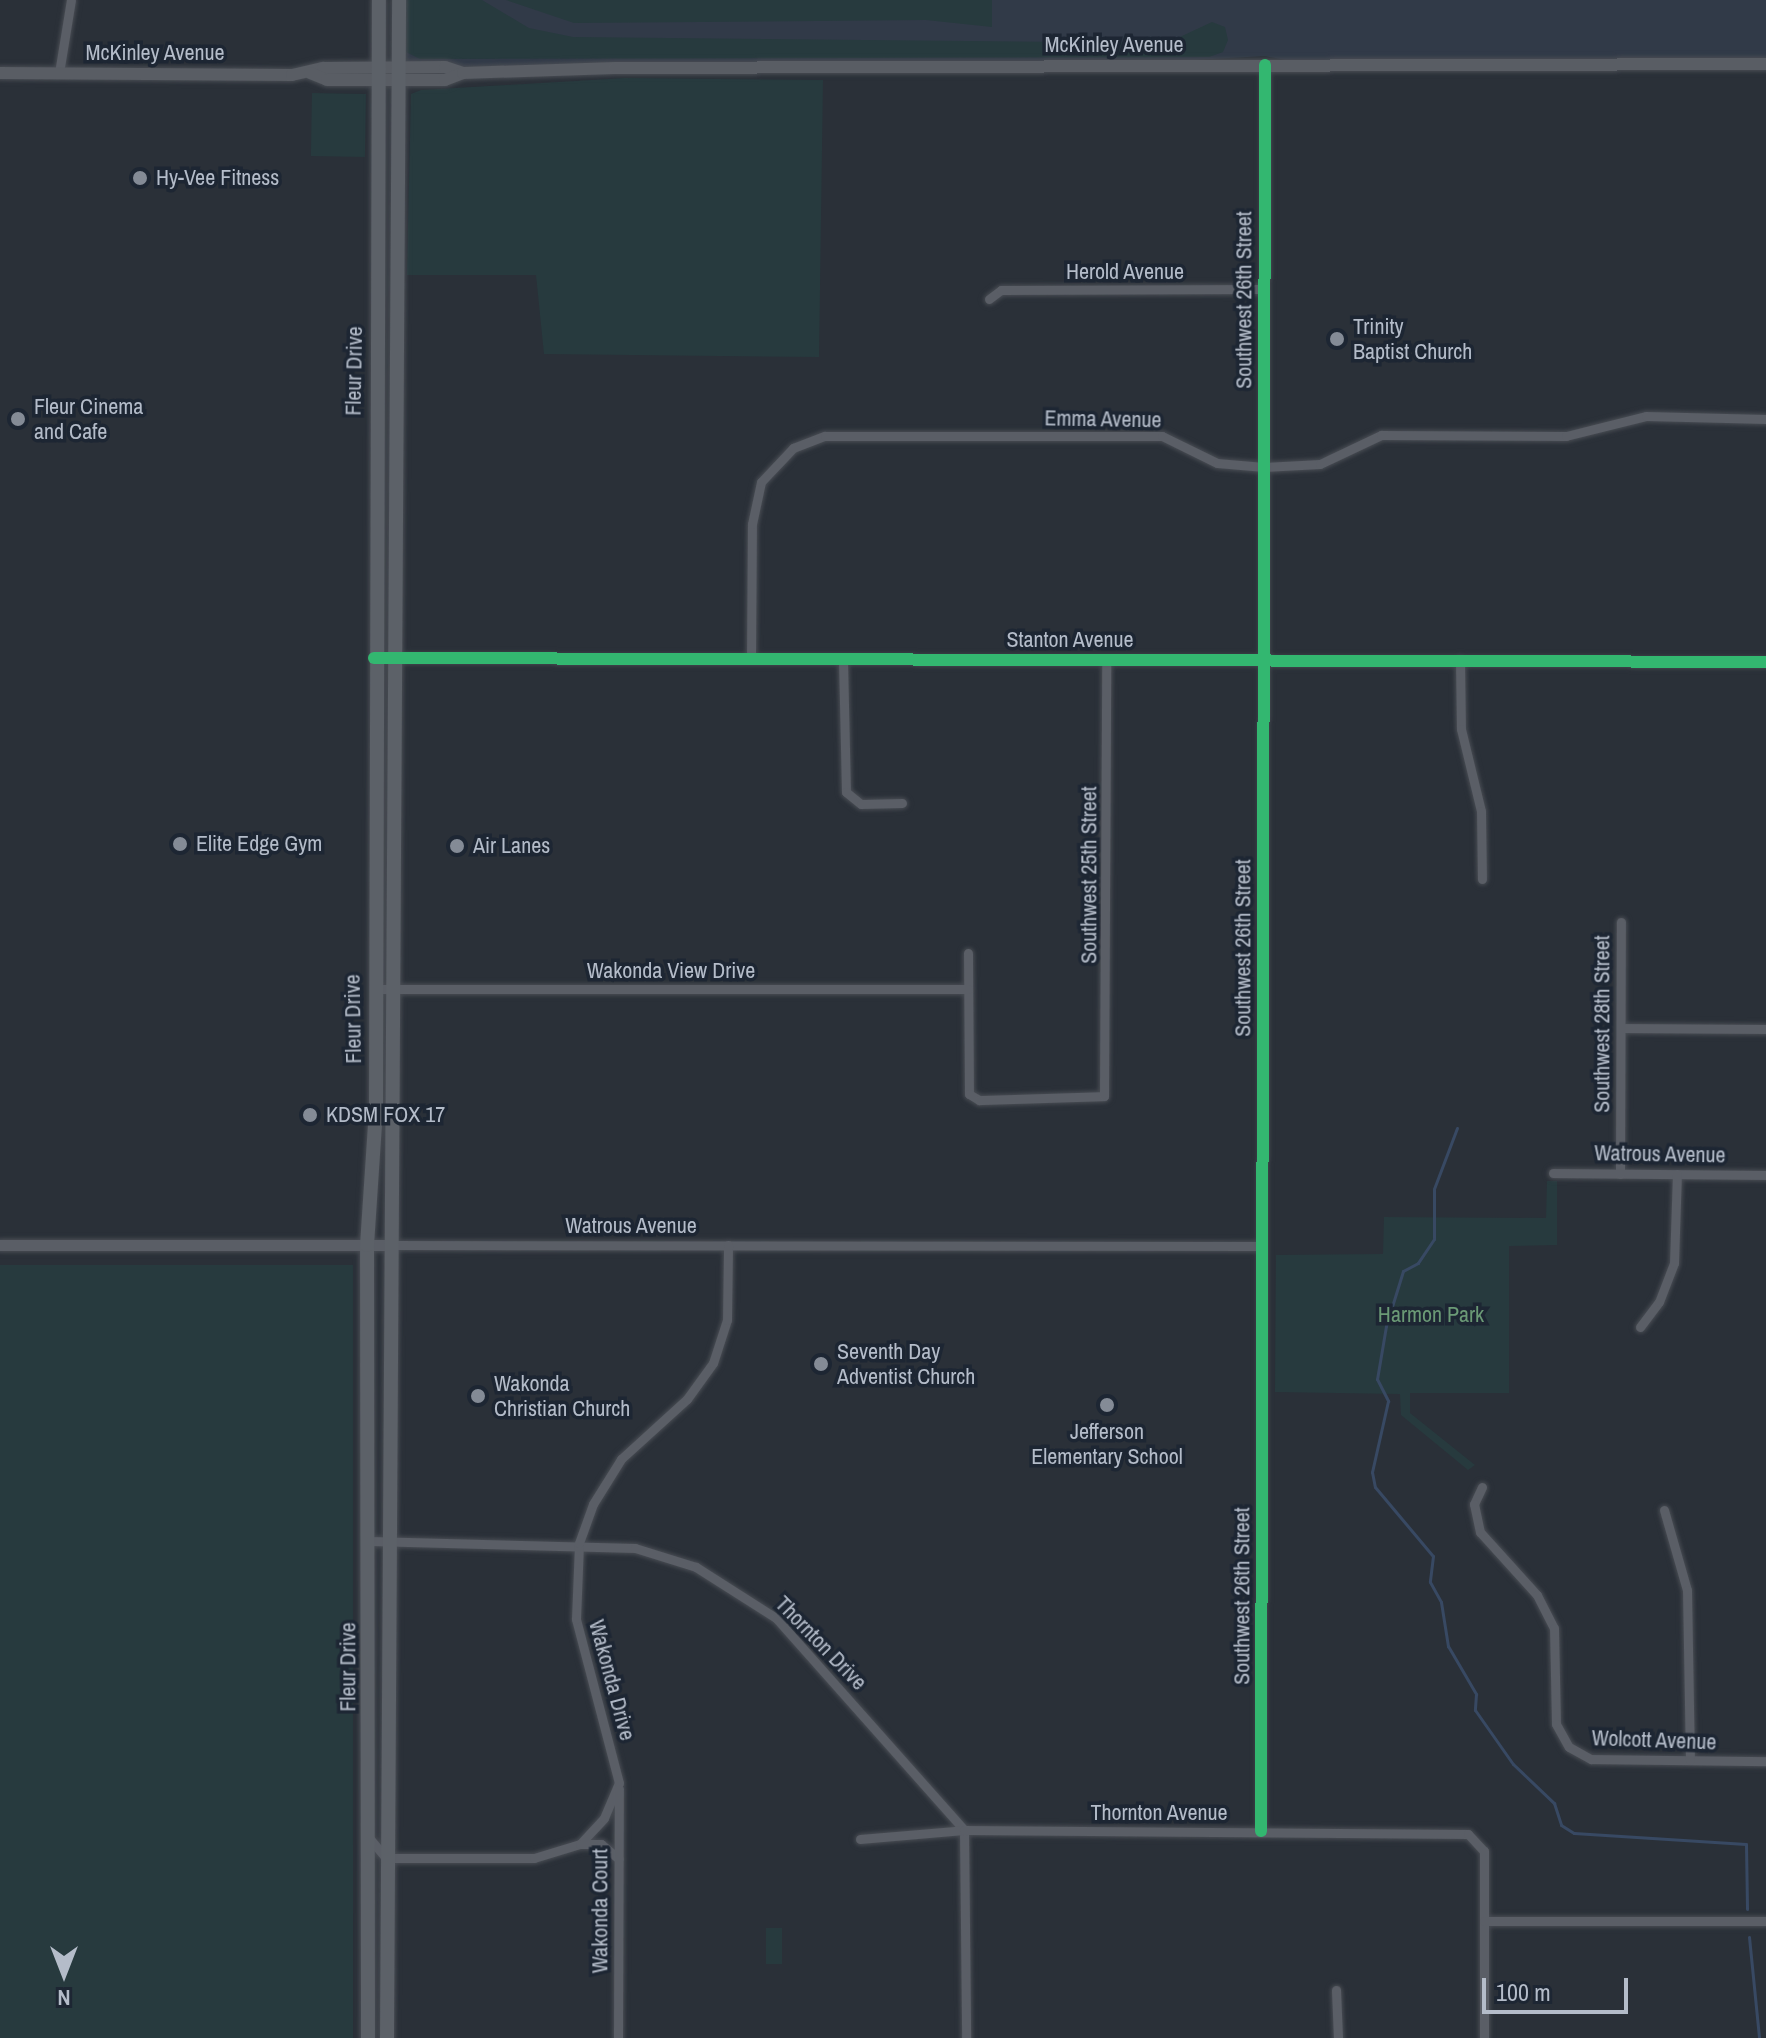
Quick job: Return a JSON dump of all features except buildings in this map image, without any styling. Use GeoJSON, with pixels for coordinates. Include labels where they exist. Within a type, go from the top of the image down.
{"type":"FeatureCollection","features":[{"type":"Feature","properties":{"kind":"main road","name":"Fleur Drive"},"geometry":{"type":"LineString","coordinates":[[368,2038],[370,1541],[367,1245],[376,1110],[374,658],[379,0]]}},
{"type":"Feature","properties":{"kind":"main road","name":"Fleur Drive"},"geometry":{"type":"LineString","coordinates":[[387,2038],[387,1543],[399,0]]}},
{"type":"Feature","properties":{"kind":"main road","name":"McKinley Avenue"},"geometry":{"type":"LineString","coordinates":[[0,73],[310,73],[323,68],[445,80],[463,73],[1265,65],[1766,64]]}},
{"type":"Feature","properties":{"kind":"street"},"geometry":{"type":"LineString","coordinates":[[59,73],[71,0]]}},
{"type":"Feature","properties":{"kind":"street","name":"Southwest 26th Street"},"geometry":{"type":"LineString","coordinates":[[1261,1831],[1265,65]]}},
{"type":"Feature","properties":{"kind":"street","name":"Herold Avenue"},"geometry":{"type":"LineString","coordinates":[[989,299],[1001,290],[1264,289]]}},
{"type":"Feature","properties":{"kind":"street","name":"Emma Avenue"},"geometry":{"type":"LineString","coordinates":[[751,659],[752,524],[761,482],[793,448],[825,436],[1162,436],[1217,463],[1264,467],[1320,464],[1381,435],[1566,436],[1646,416],[1766,419]]}},
{"type":"Feature","properties":{"kind":"street","name":"Stanton Avenue"},"geometry":{"type":"LineString","coordinates":[[374,658],[1766,662]]}},
{"type":"Feature","properties":{"kind":"street"},"geometry":{"type":"LineString","coordinates":[[843,660],[846,792],[861,804],[902,803]]}},
{"type":"Feature","properties":{"kind":"street"},"geometry":{"type":"LineString","coordinates":[[1460,660],[1461,729],[1481,811],[1482,879]]}},
{"type":"Feature","properties":{"kind":"street","name":"Southwest 25th Street"},"geometry":{"type":"LineString","coordinates":[[968,989],[969,1094],[979,1100],[1098,1100],[1107,1090],[1106,661]]}},
{"type":"Feature","properties":{"kind":"street","name":"Southwest 28th Street"},"geometry":{"type":"LineString","coordinates":[[1620,1174],[1621,922]]}},
{"type":"Feature","properties":{"kind":"street"},"geometry":{"type":"LineString","coordinates":[[968,953],[968,989]]}},
{"type":"Feature","properties":{"kind":"street","name":"Wakonda View Drive"},"geometry":{"type":"LineString","coordinates":[[374,989],[968,989]]}},
{"type":"Feature","properties":{"kind":"street"},"geometry":{"type":"LineString","coordinates":[[1621,1028],[1766,1029]]}},
{"type":"Feature","properties":{"kind":"street","name":"Watrous Avenue"},"geometry":{"type":"LineString","coordinates":[[1553,1173],[1766,1175]]}},
{"type":"Feature","properties":{"kind":"street"},"geometry":{"type":"LineString","coordinates":[[1640,1327],[1659,1302],[1674,1263],[1677,1174]]}},
{"type":"Feature","properties":{"kind":"street","name":"Watrous Avenue"},"geometry":{"type":"LineString","coordinates":[[0,1245],[1262,1246]]}},
{"type":"Feature","properties":{"kind":"street","name":"Wakonda Drive"},"geometry":{"type":"LineString","coordinates":[[619,1783],[576,1619],[579,1543],[593,1504],[621,1459],[687,1399],[713,1363],[727,1320],[728,1245]]}},
{"type":"Feature","properties":{"kind":"street","name":"Wolcott Avenue"},"geometry":{"type":"LineString","coordinates":[[1482,1487],[1474,1504],[1480,1532],[1537,1595],[1554,1628],[1556,1724],[1569,1747],[1591,1759],[1766,1761]]}},
{"type":"Feature","properties":{"kind":"street"},"geometry":{"type":"LineString","coordinates":[[1664,1510],[1687,1590],[1690,1760]]}},
{"type":"Feature","properties":{"kind":"street","name":"Thornton Drive"},"geometry":{"type":"LineString","coordinates":[[370,1541],[579,1543],[666,1556],[751,1598],[799,1640],[964,1830]]}},
{"type":"Feature","properties":{"kind":"street"},"geometry":{"type":"LineString","coordinates":[[580,1844],[604,1818],[619,1783]]}},
{"type":"Feature","properties":{"kind":"street","name":"Wakonda Court"},"geometry":{"type":"LineString","coordinates":[[618,2038],[619,1783]]}},
{"type":"Feature","properties":{"kind":"street"},"geometry":{"type":"LineString","coordinates":[[964,1830],[966,2038]]}},
{"type":"Feature","properties":{"kind":"street","name":"Thornton Avenue"},"geometry":{"type":"LineString","coordinates":[[860,1839],[964,1830],[1459,1832],[1475,1838],[1484,1851],[1484,1921]]}},
{"type":"Feature","properties":{"kind":"street"},"geometry":{"type":"LineString","coordinates":[[370,1839],[386,1858],[534,1858],[580,1844],[601,1844],[619,1859]]}},
{"type":"Feature","properties":{"kind":"street"},"geometry":{"type":"LineString","coordinates":[[1484,2038],[1484,1921],[1766,1921]]}},
{"type":"Feature","properties":{"kind":"street"},"geometry":{"type":"LineString","coordinates":[[1336,1990],[1338,2038]]}},
{"type":"Feature","properties":{"kind":"shaded area"},"geometry":{"type":"Polygon","coordinates":[[[399,0],[1766,0],[1766,64],[1310,65],[1265,56],[1089,66],[398,75],[399,0]]]}},
{"type":"Feature","properties":{"kind":"green space"},"geometry":{"type":"Polygon","coordinates":[[[405,0],[482,0],[529,28],[573,37],[1167,43],[1212,22],[1225,27],[1228,40],[1223,52],[1209,57],[420,59],[406,52],[405,0]]]}},
{"type":"Feature","properties":{"kind":"green space"},"geometry":{"type":"Polygon","coordinates":[[[506,0],[992,0],[992,27],[926,20],[574,23],[506,0]]]}},
{"type":"Feature","properties":{"kind":"green space"},"geometry":{"type":"Polygon","coordinates":[[[625,78],[823,80],[819,357],[544,354],[536,275],[407,275],[411,94],[421,90],[625,78]]]}},
{"type":"Feature","properties":{"kind":"green space"},"geometry":{"type":"Polygon","coordinates":[[[312,93],[366,94],[365,157],[311,156],[312,93]]]}},
{"type":"Feature","properties":{"kind":"green space","name":"Harmon Park"},"geometry":{"type":"Polygon","coordinates":[[[1547,1181],[1557,1181],[1557,1245],[1509,1246],[1509,1393],[1410,1393],[1410,1413],[1475,1465],[1468,1470],[1401,1415],[1400,1394],[1275,1392],[1276,1255],[1383,1254],[1384,1217],[1546,1218],[1547,1181]]]}},
{"type":"Feature","properties":{"kind":"green space"},"geometry":{"type":"Polygon","coordinates":[[[0,1265],[353,1265],[353,2038],[0,2038],[0,1265]]]}},
{"type":"Feature","properties":{"kind":"green space"},"geometry":{"type":"Polygon","coordinates":[[[766,1928],[782,1928],[782,1964],[766,1964],[766,1928]]]}},
{"type":"Feature","properties":{"kind":"waterway"},"geometry":{"type":"LineString","coordinates":[[1457,1128],[1434,1189],[1434,1239],[1418,1263],[1403,1271],[1386,1326],[1377,1379],[1388,1401],[1372,1472],[1375,1487],[1433,1556],[1430,1582],[1441,1602],[1448,1646],[1476,1694],[1475,1710],[1513,1764],[1554,1803],[1561,1825],[1574,1833],[1746,1844],[1747,1909]]}},
{"type":"Feature","properties":{"kind":"waterway"},"geometry":{"type":"LineString","coordinates":[[1749,1937],[1759,2038]]}},
{"type":"Feature","properties":{"kind":"cycle path"},"geometry":{"type":"LineString","coordinates":[[1261,1831],[1265,65]]}},
{"type":"Feature","properties":{"kind":"cycle path"},"geometry":{"type":"LineString","coordinates":[[374,658],[1766,662]]}},
{"type":"Feature","properties":{"kind":"place","name":"Hy-Vee Fitness"},"geometry":{"type":"Point","coordinates":[140,178]}},
{"type":"Feature","properties":{"kind":"place","name":"Trinity Baptist Church"},"geometry":{"type":"Point","coordinates":[1337,339]}},
{"type":"Feature","properties":{"kind":"place","name":"Fleur Cinema and Cafe"},"geometry":{"type":"Point","coordinates":[18,419]}},
{"type":"Feature","properties":{"kind":"place","name":"Elite Edge Gym"},"geometry":{"type":"Point","coordinates":[180,844]}},
{"type":"Feature","properties":{"kind":"place","name":"Air Lanes"},"geometry":{"type":"Point","coordinates":[457,846]}},
{"type":"Feature","properties":{"kind":"place","name":"KDSM FOX 17"},"geometry":{"type":"Point","coordinates":[310,1115]}},
{"type":"Feature","properties":{"kind":"place","name":"Seventh Day Adventist Church"},"geometry":{"type":"Point","coordinates":[821,1364]}},
{"type":"Feature","properties":{"kind":"place","name":"Wakonda Christian Church"},"geometry":{"type":"Point","coordinates":[478,1396]}},
{"type":"Feature","properties":{"kind":"place","name":"Jefferson Elementary School"},"geometry":{"type":"Point","coordinates":[1107,1405]}}]}
